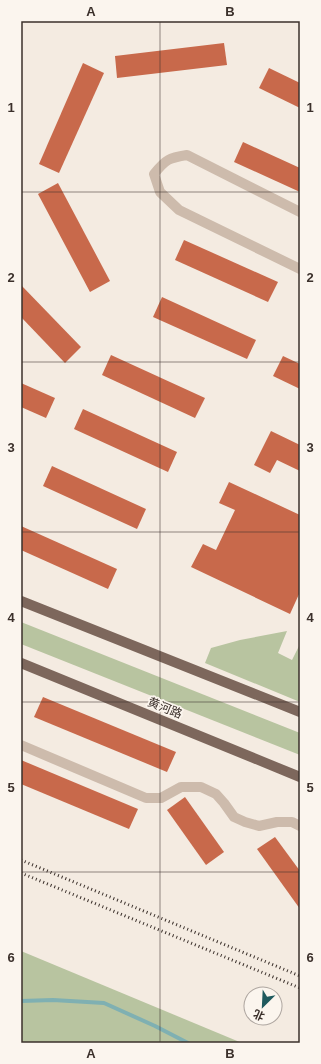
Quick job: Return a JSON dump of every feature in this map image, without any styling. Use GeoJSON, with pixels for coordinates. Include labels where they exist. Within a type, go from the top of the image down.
{"type":"FeatureCollection","features":[{"type":"Feature","properties":{"kind":"main road"},"geometry":{"type":"LineString","coordinates":[[21,601],[300,712]]}},
{"type":"Feature","properties":{"kind":"main road","name":"黄河路"},"geometry":{"type":"LineString","coordinates":[[21,663],[299,776]]}},
{"type":"Feature","properties":{"kind":"street"},"geometry":{"type":"LineString","coordinates":[[300,212],[187,155],[170,158],[162,164],[154,174],[160,192],[179,210],[300,269]]}},
{"type":"Feature","properties":{"kind":"street"},"geometry":{"type":"LineString","coordinates":[[21,745],[146,798],[161,798],[182,787],[201,787],[216,794],[234,817],[245,822],[259,826],[277,822],[292,822],[300,826]]}},
{"type":"Feature","properties":{"kind":"green space"},"geometry":{"type":"Polygon","coordinates":[[[21,622],[300,733],[300,755],[21,644],[21,622]]]}},
{"type":"Feature","properties":{"kind":"green space"},"geometry":{"type":"Polygon","coordinates":[[[287,631],[278,653],[292,660],[299,646],[300,647],[300,702],[205,663],[211,648],[240,640],[287,631]]]}},
{"type":"Feature","properties":{"kind":"green space"},"geometry":{"type":"Polygon","coordinates":[[[21,951],[242,1043],[21,1043],[21,951]]]}},
{"type":"Feature","properties":{"kind":"building"},"geometry":{"type":"Polygon","coordinates":[[[224,43],[227,65],[117,78],[115,56],[224,43]]]}},
{"type":"Feature","properties":{"kind":"building"},"geometry":{"type":"Polygon","coordinates":[[[83,63],[104,73],[59,173],[39,164],[83,63]]]}},
{"type":"Feature","properties":{"kind":"building"},"geometry":{"type":"Polygon","coordinates":[[[269,68],[300,83],[300,108],[259,88],[269,68]]]}},
{"type":"Feature","properties":{"kind":"building"},"geometry":{"type":"Polygon","coordinates":[[[243,142],[300,168],[300,192],[234,162],[243,142]]]}},
{"type":"Feature","properties":{"kind":"building"},"geometry":{"type":"Polygon","coordinates":[[[58,183],[110,281],[90,292],[38,194],[58,183]]]}},
{"type":"Feature","properties":{"kind":"building"},"geometry":{"type":"Polygon","coordinates":[[[184,240],[278,282],[268,302],[175,260],[184,240]]]}},
{"type":"Feature","properties":{"kind":"building"},"geometry":{"type":"Polygon","coordinates":[[[21,285],[81,347],[65,363],[21,317],[21,285]]]}},
{"type":"Feature","properties":{"kind":"building"},"geometry":{"type":"Polygon","coordinates":[[[162,297],[256,340],[247,359],[153,317],[162,297]]]}},
{"type":"Feature","properties":{"kind":"building"},"geometry":{"type":"Polygon","coordinates":[[[111,355],[205,398],[195,418],[102,375],[111,355]]]}},
{"type":"Feature","properties":{"kind":"building"},"geometry":{"type":"Polygon","coordinates":[[[283,356],[300,364],[300,389],[273,376],[283,356]]]}},
{"type":"Feature","properties":{"kind":"building"},"geometry":{"type":"Polygon","coordinates":[[[21,383],[55,398],[46,418],[21,407],[21,383]]]}},
{"type":"Feature","properties":{"kind":"building"},"geometry":{"type":"Polygon","coordinates":[[[83,409],[177,452],[168,472],[74,429],[83,409]]]}},
{"type":"Feature","properties":{"kind":"building"},"geometry":{"type":"Polygon","coordinates":[[[271,431],[300,445],[300,471],[277,460],[270,473],[254,465],[271,431]]]}},
{"type":"Feature","properties":{"kind":"building"},"geometry":{"type":"Polygon","coordinates":[[[52,466],[146,509],[137,529],[43,486],[52,466]]]}},
{"type":"Feature","properties":{"kind":"building"},"geometry":{"type":"Polygon","coordinates":[[[229,482],[300,515],[300,592],[290,614],[191,567],[203,544],[216,550],[235,510],[219,503],[229,482]]]}},
{"type":"Feature","properties":{"kind":"building"},"geometry":{"type":"Polygon","coordinates":[[[21,526],[117,569],[108,589],[21,550],[21,526]]]}},
{"type":"Feature","properties":{"kind":"building"},"geometry":{"type":"Polygon","coordinates":[[[43,697],[176,752],[167,772],[34,717],[43,697]]]}},
{"type":"Feature","properties":{"kind":"building"},"geometry":{"type":"Polygon","coordinates":[[[21,760],[138,809],[129,829],[21,784],[21,760]]]}},
{"type":"Feature","properties":{"kind":"building"},"geometry":{"type":"Polygon","coordinates":[[[185,797],[224,852],[206,865],[167,810],[185,797]]]}},
{"type":"Feature","properties":{"kind":"building"},"geometry":{"type":"Polygon","coordinates":[[[275,837],[300,871],[300,909],[257,849],[275,837]]]}},
{"type":"Feature","properties":{"kind":"waterway"},"geometry":{"type":"LineString","coordinates":[[21,1001],[53,1000],[104,1003],[188,1043]]}},
{"type":"Feature","properties":{"kind":"railway"},"geometry":{"type":"LineString","coordinates":[[21,860],[300,976]]}},
{"type":"Feature","properties":{"kind":"railway"},"geometry":{"type":"LineString","coordinates":[[21,873],[300,988]]}}]}
